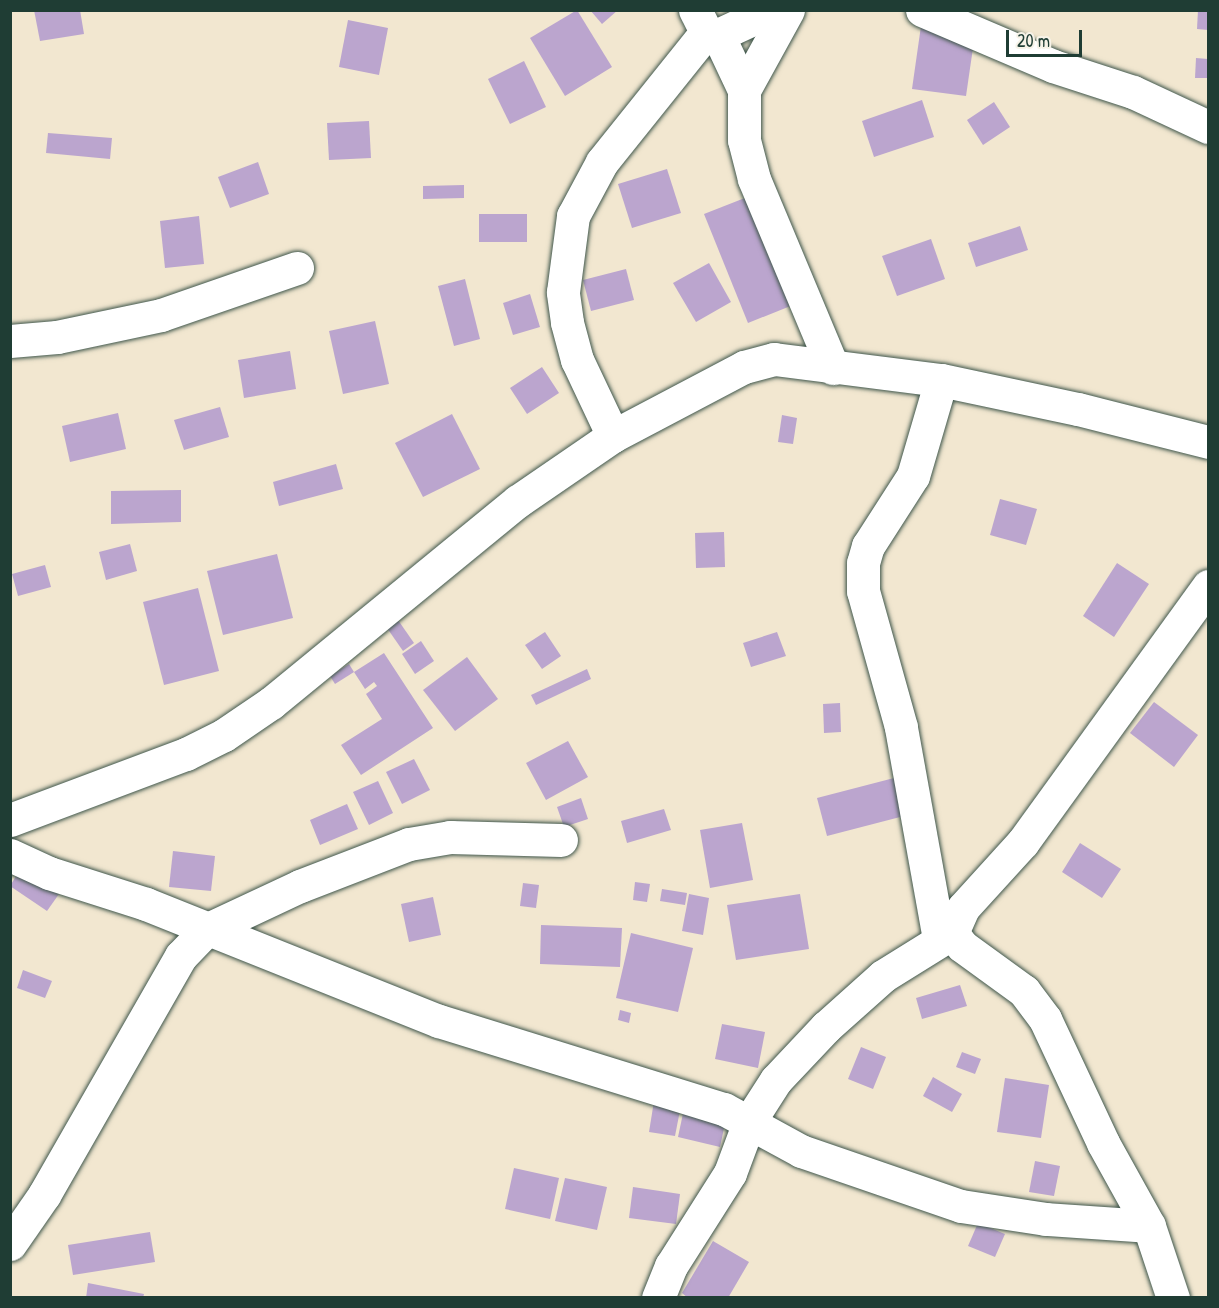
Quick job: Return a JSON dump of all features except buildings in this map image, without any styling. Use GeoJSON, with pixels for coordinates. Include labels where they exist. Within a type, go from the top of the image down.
{"type":"FeatureCollection","features":[{"type":"Feature","properties":{"kind":"street"},"geometry":{"type":"LineString","coordinates":[[614,436],[577,360],[567,322],[563,292],[573,216],[602,162],[706,26],[772,10]]}},
{"type":"Feature","properties":{"kind":"street"},"geometry":{"type":"LineString","coordinates":[[788,10],[744,90],[744,140],[754,179],[833,368]]}},
{"type":"Feature","properties":{"kind":"street"},"geometry":{"type":"LineString","coordinates":[[922,10],[1053,66],[1133,92],[1209,127]]}},
{"type":"Feature","properties":{"kind":"street"},"geometry":{"type":"LineString","coordinates":[[706,26],[744,90]]}},
{"type":"Feature","properties":{"kind":"street"},"geometry":{"type":"LineString","coordinates":[[10,340],[57,337],[161,315],[297,268]]}},
{"type":"Feature","properties":{"kind":"street"},"geometry":{"type":"LineString","coordinates":[[10,820],[186,754],[224,735],[271,703],[518,501],[614,436],[744,367],[774,359],[941,380],[1078,409],[1209,442]]}},
{"type":"Feature","properties":{"kind":"street"},"geometry":{"type":"LineString","coordinates":[[941,380],[913,476],[868,546],[863,563],[863,591],[901,727],[946,936],[1024,991],[1045,1018],[1102,1143],[1149,1226],[1173,1298]]}},
{"type":"Feature","properties":{"kind":"street"},"geometry":{"type":"LineString","coordinates":[[658,1298],[671,1266],[730,1173],[749,1122],[776,1080],[826,1027],[883,976],[946,936],[963,909],[1023,842],[1209,586]]}},
{"type":"Feature","properties":{"kind":"street"},"geometry":{"type":"LineString","coordinates":[[10,1244],[44,1195],[181,956],[206,930],[300,886],[410,844],[450,837],[561,840]]}},
{"type":"Feature","properties":{"kind":"street"},"geometry":{"type":"LineString","coordinates":[[10,855],[49,873],[146,904],[206,930],[440,1021],[724,1109],[749,1122],[772,1138],[801,1151],[961,1206],[1046,1219],[1149,1226]]}}]}
